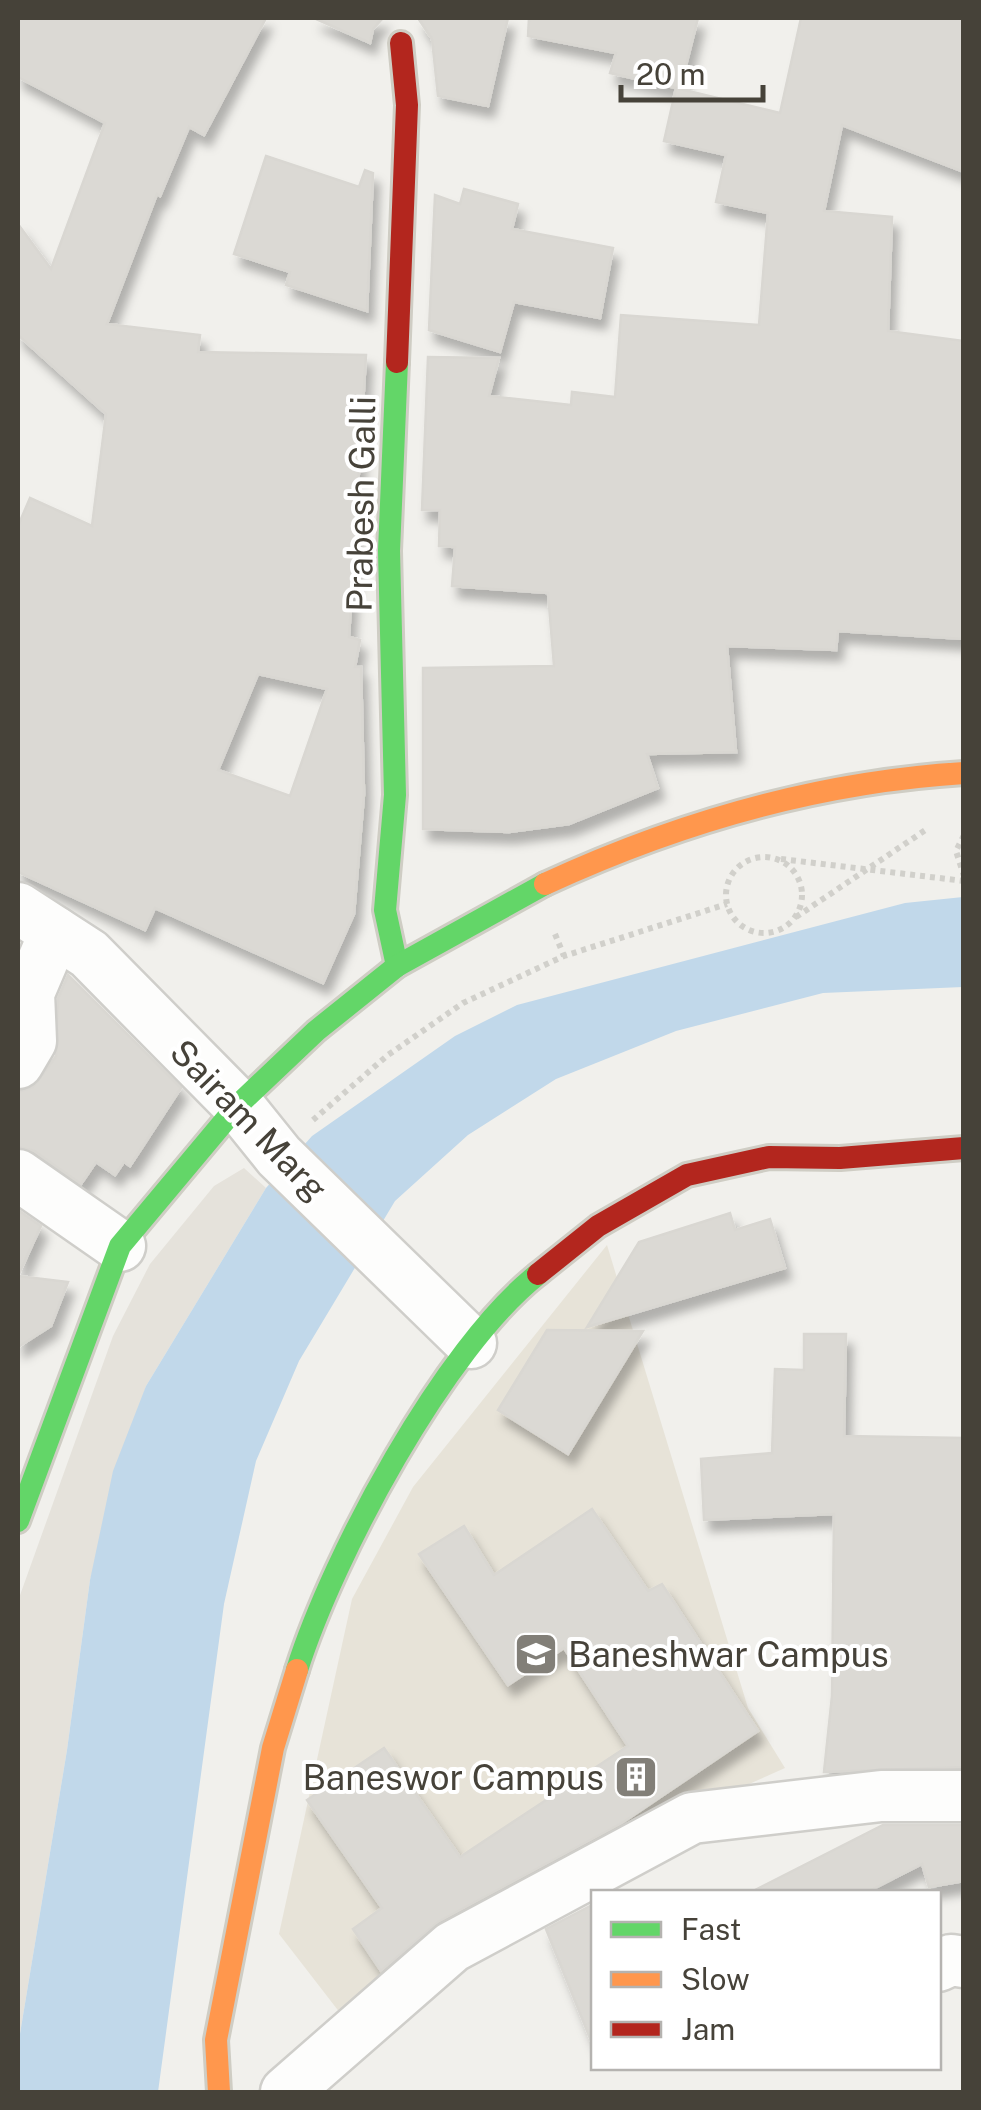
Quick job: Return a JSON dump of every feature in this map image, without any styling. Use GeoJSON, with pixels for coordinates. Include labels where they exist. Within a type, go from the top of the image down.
{"type":"FeatureCollection","features":[{"type":"Feature","properties":{"kind":"street","name":"Prabesh Galli"},"geometry":{"type":"LineString","coordinates":[[396,966],[384,910],[395,795],[390,551],[407,104],[401,42]]}},
{"type":"Feature","properties":{"kind":"street"},"geometry":{"type":"LineString","coordinates":[[18,1521],[120,1246],[257,1129],[316,1031],[396,966],[517,897],[635,844],[806,794],[882,778],[964,773]]}},
{"type":"Feature","properties":{"kind":"street"},"geometry":{"type":"LineString","coordinates":[[18,1063],[31,1042],[30,993],[36,920]]}},
{"type":"Feature","properties":{"kind":"street","name":"Sairam Marg"},"geometry":{"type":"LineString","coordinates":[[36,920],[89,954],[456,1328]]}},
{"type":"Feature","properties":{"kind":"street"},"geometry":{"type":"LineString","coordinates":[[219,2092],[216,2040],[273,1748],[334,1576],[456,1328],[530,1280],[598,1226],[687,1176],[770,1157],[840,1158],[964,1148]]}},
{"type":"Feature","properties":{"kind":"street"},"geometry":{"type":"LineString","coordinates":[[18,1175],[120,1246]]}},
{"type":"Feature","properties":{"kind":"street"},"geometry":{"type":"LineString","coordinates":[[286,2092],[452,1947],[692,1818],[881,1796],[964,1796]]}},
{"type":"Feature","properties":{"kind":"path"},"geometry":{"type":"LineString","coordinates":[[935,824],[862,869],[776,932],[750,931],[739,924],[728,904],[726,888],[739,866],[751,859],[775,859],[862,869],[964,878],[956,851],[964,835]]}},
{"type":"Feature","properties":{"kind":"path"},"geometry":{"type":"LineString","coordinates":[[775,859],[794,872],[800,883],[802,895],[795,918]]}},
{"type":"Feature","properties":{"kind":"path"},"geometry":{"type":"LineString","coordinates":[[257,1129],[311,1122],[425,1027],[508,981],[564,956],[728,904]]}},
{"type":"Feature","properties":{"kind":"shaded area"},"geometry":{"type":"Polygon","coordinates":[[[244,1168],[266,1188],[146,1386],[90,1580],[67,1750],[18,2046],[19,1598],[113,1336],[150,1264],[214,1186],[244,1168]]]}},
{"type":"Feature","properties":{"kind":"shaded area","name":"Baneshwar Campus"},"geometry":{"type":"Polygon","coordinates":[[[607,1245],[748,1708],[785,1768],[738,1789],[354,2031],[279,1934],[352,1599],[413,1487],[607,1245]]]}},
{"type":"Feature","properties":{"kind":"water"},"geometry":{"type":"Polygon","coordinates":[[[963,897],[963,987],[823,993],[676,1031],[556,1079],[468,1135],[395,1201],[299,1361],[256,1461],[224,1604],[158,2092],[18,2092],[18,2046],[67,1750],[90,1580],[113,1471],[146,1386],[266,1188],[312,1136],[455,1036],[517,1005],[905,903],[963,897]]]}},
{"type":"Feature","properties":{"kind":"building"},"geometry":{"type":"Polygon","coordinates":[[[18,18],[266,18],[204,135],[189,127],[160,196],[157,194],[107,324],[200,335],[198,352],[366,355],[349,637],[360,640],[355,667],[361,667],[364,794],[354,914],[323,983],[155,908],[145,930],[18,872],[18,526],[30,498],[92,526],[106,414],[18,335],[18,224],[51,269],[105,123],[18,77],[18,18]],[[258,674],[218,770],[290,796],[327,689],[258,674]]]}},
{"type":"Feature","properties":{"kind":"building"},"geometry":{"type":"Polygon","coordinates":[[[314,18],[383,18],[373,29],[370,43],[314,18]]]}},
{"type":"Feature","properties":{"kind":"building"},"geometry":{"type":"Polygon","coordinates":[[[418,18],[508,18],[488,106],[438,96],[432,39],[418,18]]]}},
{"type":"Feature","properties":{"kind":"building"},"geometry":{"type":"Polygon","coordinates":[[[529,18],[698,18],[680,89],[780,113],[801,18],[964,18],[964,172],[842,125],[824,211],[892,217],[888,331],[964,341],[964,639],[838,631],[836,650],[727,646],[736,752],[647,754],[658,788],[569,824],[509,832],[423,829],[423,668],[554,666],[548,593],[452,586],[455,547],[439,546],[440,510],[422,510],[428,357],[499,358],[489,396],[571,405],[572,392],[615,397],[621,315],[759,325],[768,213],[716,202],[726,155],[664,141],[676,88],[610,73],[616,53],[528,36],[529,18]]]}},
{"type":"Feature","properties":{"kind":"building"},"geometry":{"type":"Polygon","coordinates":[[[266,156],[359,187],[365,170],[373,173],[367,311],[286,285],[290,272],[234,254],[266,156]]]}},
{"type":"Feature","properties":{"kind":"building"},"geometry":{"type":"Polygon","coordinates":[[[464,189],[518,204],[512,229],[613,248],[600,318],[514,302],[500,352],[429,330],[435,195],[460,204],[464,189]]]}},
{"type":"Feature","properties":{"kind":"building"},"geometry":{"type":"Polygon","coordinates":[[[68,975],[181,1088],[130,1166],[124,1162],[115,1175],[96,1162],[81,1184],[34,1151],[18,1147],[18,1092],[33,1087],[56,1056],[58,998],[68,975]]]}},
{"type":"Feature","properties":{"kind":"building"},"geometry":{"type":"Polygon","coordinates":[[[18,1210],[41,1226],[18,1276],[18,1210]]]}},
{"type":"Feature","properties":{"kind":"building"},"geometry":{"type":"Polygon","coordinates":[[[730,1213],[735,1230],[770,1219],[785,1268],[587,1327],[639,1242],[730,1213]]]}},
{"type":"Feature","properties":{"kind":"building"},"geometry":{"type":"Polygon","coordinates":[[[18,1276],[68,1282],[51,1326],[18,1347],[18,1276]]]}},
{"type":"Feature","properties":{"kind":"building"},"geometry":{"type":"Polygon","coordinates":[[[547,1330],[643,1331],[568,1454],[498,1410],[547,1330]]]}},
{"type":"Feature","properties":{"kind":"building"},"geometry":{"type":"Polygon","coordinates":[[[804,1334],[846,1334],[844,1436],[964,1438],[964,1767],[824,1772],[832,1696],[834,1514],[704,1520],[701,1459],[772,1453],[775,1369],[804,1370],[804,1334]]]}},
{"type":"Feature","properties":{"kind":"building"},"geometry":{"type":"Polygon","coordinates":[[[592,1509],[648,1591],[662,1584],[758,1731],[622,1823],[438,1922],[381,1971],[353,1929],[382,1908],[307,1800],[384,1748],[460,1857],[628,1746],[564,1648],[508,1685],[419,1554],[464,1526],[494,1575],[592,1509]]]}},
{"type":"Feature","properties":{"kind":"building"},"geometry":{"type":"Polygon","coordinates":[[[883,1825],[964,1825],[964,1881],[929,1887],[922,1864],[871,1890],[755,1890],[883,1825]]]}},
{"type":"Feature","properties":{"kind":"building"},"geometry":{"type":"Polygon","coordinates":[[[591,1906],[591,2041],[546,1929],[591,1906]]]}},
{"type":"Feature","properties":{"kind":"traffic: fast"},"geometry":{"type":"LineString","coordinates":[[397,362],[389,551],[395,795],[385,910],[397,966]]}},
{"type":"Feature","properties":{"kind":"traffic: fast"},"geometry":{"type":"LineString","coordinates":[[18,1521],[120,1246],[238,1105],[316,1031],[397,966],[545,884]]}},
{"type":"Feature","properties":{"kind":"traffic: fast"},"geometry":{"type":"LineString","coordinates":[[297,1670],[337,1570],[396,1457],[466,1351],[502,1308],[538,1274]]}},
{"type":"Feature","properties":{"kind":"traffic: slow"},"geometry":{"type":"LineString","coordinates":[[545,884],[646,842],[750,809],[856,786],[964,773]]}},
{"type":"Feature","properties":{"kind":"traffic: slow"},"geometry":{"type":"LineString","coordinates":[[219,2092],[216,2040],[273,1748],[297,1670]]}},
{"type":"Feature","properties":{"kind":"traffic: jam"},"geometry":{"type":"LineString","coordinates":[[397,362],[407,105],[401,43]]}},
{"type":"Feature","properties":{"kind":"traffic: jam"},"geometry":{"type":"LineString","coordinates":[[538,1274],[598,1226],[687,1175],[769,1157],[840,1158],[964,1148]]}},
{"type":"Feature","properties":{"kind":"place","name":"Baneshwar Campus"},"geometry":{"type":"Point","coordinates":[536,1654]}},
{"type":"Feature","properties":{"kind":"place","name":"Baneswor Campus"},"geometry":{"type":"Point","coordinates":[636,1777]}}]}
